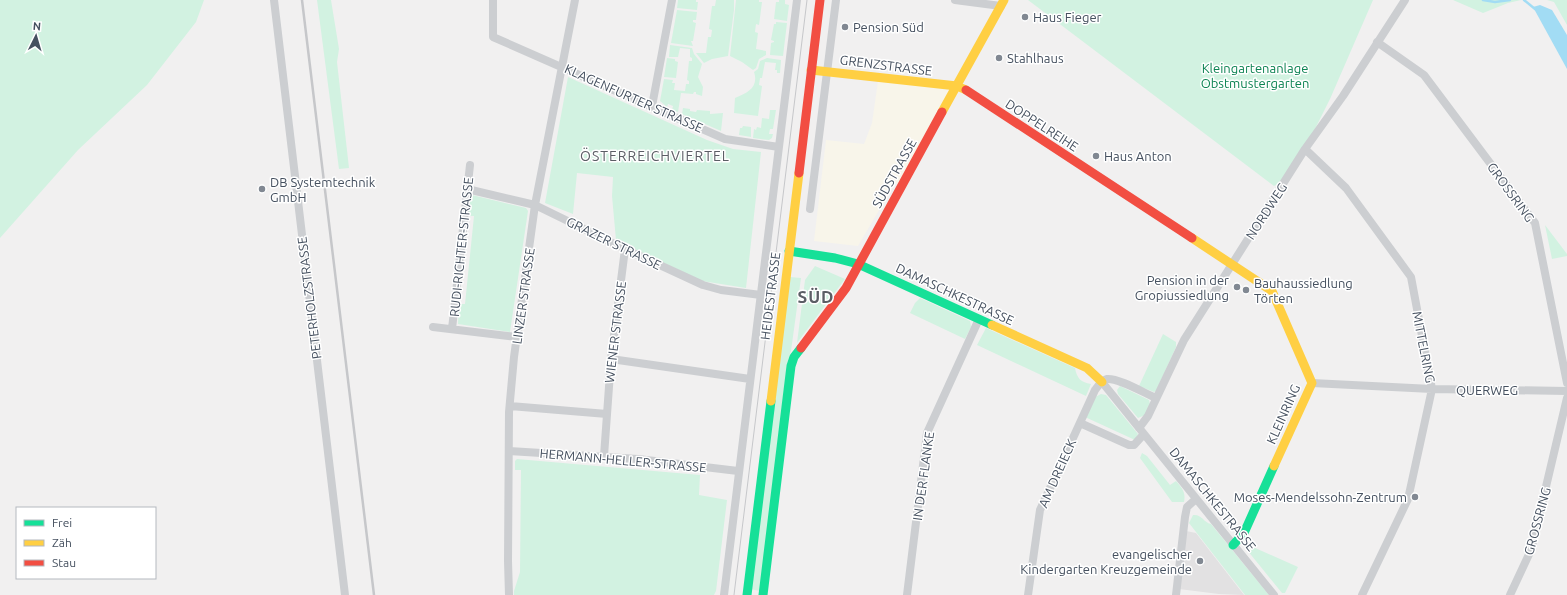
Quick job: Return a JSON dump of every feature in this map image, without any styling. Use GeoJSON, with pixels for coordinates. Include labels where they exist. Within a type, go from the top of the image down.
{"type":"FeatureCollection","features":[{"type":"Feature","properties":{"kind":"street","name":"PETERHOLZSTRASSE"},"geometry":{"type":"LineString","coordinates":[[274,0],[345,595]]}},
{"type":"Feature","properties":{"kind":"street","name":"KLAGENFURTER STRASSE"},"geometry":{"type":"LineString","coordinates":[[493,0],[493,37],[725,139],[779,147]]}},
{"type":"Feature","properties":{"kind":"street","name":"LINZER STRASSE"},"geometry":{"type":"LineString","coordinates":[[509,595],[510,406],[517,337],[535,205],[575,0]]}},
{"type":"Feature","properties":{"kind":"street"},"geometry":{"type":"LineString","coordinates":[[652,106],[672,0]]}},
{"type":"Feature","properties":{"kind":"street","name":"HEIDESTRASSE"},"geometry":{"type":"LineString","coordinates":[[724,595],[738,471],[797,0]]}},
{"type":"Feature","properties":{"kind":"street","name":"HEIDESTRASSE"},"geometry":{"type":"LineString","coordinates":[[747,595],[820,0]]}},
{"type":"Feature","properties":{"kind":"street"},"geometry":{"type":"LineString","coordinates":[[810,209],[836,0]]}},
{"type":"Feature","properties":{"kind":"street"},"geometry":{"type":"LineString","coordinates":[[954,0],[1003,3]]}},
{"type":"Feature","properties":{"kind":"street","name":"NORDWEG"},"geometry":{"type":"LineString","coordinates":[[1141,431],[1184,340],[1306,149],[1343,96],[1405,0]]}},
{"type":"Feature","properties":{"kind":"street","name":"SÜDSTRASSE"},"geometry":{"type":"LineString","coordinates":[[763,595],[791,366],[794,357],[846,288],[1003,3]]}},
{"type":"Feature","properties":{"kind":"street","name":"GROSSRING"},"geometry":{"type":"LineString","coordinates":[[1377,42],[1424,75],[1535,223],[1567,383]]}},
{"type":"Feature","properties":{"kind":"street","name":"GRENZSTRASSE"},"geometry":{"type":"LineString","coordinates":[[811,70],[958,86]]}},
{"type":"Feature","properties":{"kind":"street","name":"DOPPELREIHE"},"geometry":{"type":"LineString","coordinates":[[958,86],[1232,265]]}},
{"type":"Feature","properties":{"kind":"street","name":"MITTELRING"},"geometry":{"type":"LineString","coordinates":[[1306,149],[1346,188],[1411,277],[1432,389],[1408,499],[1362,595]]}},
{"type":"Feature","properties":{"kind":"street","name":"RUDI-RICHTER-STRASSE"},"geometry":{"type":"LineString","coordinates":[[452,329],[470,165]]}},
{"type":"Feature","properties":{"kind":"street","name":"GRAZER STRASSE"},"geometry":{"type":"LineString","coordinates":[[467,189],[535,205],[703,285],[721,290],[761,296]]}},
{"type":"Feature","properties":{"kind":"street","name":"WIENER STRASSE"},"geometry":{"type":"LineString","coordinates":[[604,456],[611,359],[625,249]]}},
{"type":"Feature","properties":{"kind":"street","name":"DAMASCHKESTRASSE"},"geometry":{"type":"LineString","coordinates":[[789,251],[835,258],[858,264],[1087,368],[1102,382],[1274,595]]}},
{"type":"Feature","properties":{"kind":"street","name":"KLEINRING"},"geometry":{"type":"LineString","coordinates":[[1232,265],[1272,291],[1312,383],[1244,533],[1233,545]]}},
{"type":"Feature","properties":{"kind":"street","name":"IN DER FLANKE"},"geometry":{"type":"LineString","coordinates":[[907,595],[927,433],[979,320]]}},
{"type":"Feature","properties":{"kind":"street"},"geometry":{"type":"LineString","coordinates":[[433,327],[517,337]]}},
{"type":"Feature","properties":{"kind":"street"},"geometry":{"type":"LineString","coordinates":[[611,359],[750,379]]}},
{"type":"Feature","properties":{"kind":"street"},"geometry":{"type":"LineString","coordinates":[[1102,382],[1107,379],[1116,380],[1156,398]]}},
{"type":"Feature","properties":{"kind":"street","name":"AM DREIECK"},"geometry":{"type":"LineString","coordinates":[[1028,595],[1040,510],[1095,390],[1102,382]]}},
{"type":"Feature","properties":{"kind":"street","name":"QUERWEG"},"geometry":{"type":"LineString","coordinates":[[1312,383],[1432,389],[1567,391]]}},
{"type":"Feature","properties":{"kind":"street","name":"GROSSRING"},"geometry":{"type":"LineString","coordinates":[[1510,595],[1531,550],[1567,398]]}},
{"type":"Feature","properties":{"kind":"street"},"geometry":{"type":"LineString","coordinates":[[510,406],[607,414]]}},
{"type":"Feature","properties":{"kind":"street","name":"AM DREIECK"},"geometry":{"type":"LineString","coordinates":[[1080,423],[1129,445],[1134,445],[1141,431]]}},
{"type":"Feature","properties":{"kind":"street","name":"HERMANN-HELLER-STRASSE"},"geometry":{"type":"LineString","coordinates":[[509,451],[604,456],[738,471]]}},
{"type":"Feature","properties":{"kind":"street"},"geometry":{"type":"LineString","coordinates":[[1176,595],[1184,520],[1187,507],[1196,500]]}},
{"type":"Feature","properties":{"kind":"shaded area"},"geometry":{"type":"Polygon","coordinates":[[[878,81],[951,90],[898,184],[895,183],[858,246],[814,241],[826,140],[864,144],[872,123],[878,81]]]}},
{"type":"Feature","properties":{"kind":"shaded area","name":"evangelischer Kindergarten Kreuzgemeinde"},"geometry":{"type":"Polygon","coordinates":[[[1186,531],[1196,533],[1244,595],[1219,594],[1179,589],[1186,531]]]}},
{"type":"Feature","properties":{"kind":"green space"},"geometry":{"type":"Polygon","coordinates":[[[0,0],[204,0],[196,22],[147,85],[78,150],[0,238],[0,0]]]}},
{"type":"Feature","properties":{"kind":"green space"},"geometry":{"type":"Polygon","coordinates":[[[317,0],[331,0],[339,49],[337,62],[349,168],[339,169],[317,0]]]}},
{"type":"Feature","properties":{"kind":"green space"},"geometry":{"type":"Polygon","coordinates":[[[678,0],[696,0],[696,2],[698,2],[697,10],[677,8],[678,0]]]}},
{"type":"Feature","properties":{"kind":"green space"},"geometry":{"type":"Polygon","coordinates":[[[716,0],[734,0],[728,56],[712,59],[704,63],[696,53],[706,53],[708,37],[711,37],[712,30],[709,29],[712,6],[715,6],[716,0]]]}},
{"type":"Feature","properties":{"kind":"green space"},"geometry":{"type":"Polygon","coordinates":[[[736,0],[759,0],[759,2],[762,2],[759,25],[756,24],[755,32],[758,33],[756,49],[766,51],[766,55],[759,59],[756,68],[753,70],[730,56],[736,0]]]}},
{"type":"Feature","properties":{"kind":"green space"},"geometry":{"type":"Polygon","coordinates":[[[779,0],[785,0],[785,4],[789,5],[787,21],[774,19],[776,2],[779,2],[779,0]]]}},
{"type":"Feature","properties":{"kind":"green space","name":"Kleingartenanlage Obstmustergarten"},"geometry":{"type":"Polygon","coordinates":[[[1028,0],[1373,0],[1330,99],[1313,133],[1280,183],[1274,186],[1028,0]]]}},
{"type":"Feature","properties":{"kind":"green space"},"geometry":{"type":"Polygon","coordinates":[[[1453,0],[1521,0],[1508,3],[1483,13],[1453,0]]]}},
{"type":"Feature","properties":{"kind":"green space"},"geometry":{"type":"Polygon","coordinates":[[[1547,0],[1567,0],[1567,25],[1554,2],[1547,0]]]}},
{"type":"Feature","properties":{"kind":"green space"},"geometry":{"type":"Polygon","coordinates":[[[677,10],[697,12],[696,20],[693,20],[693,22],[696,23],[693,41],[691,41],[693,46],[671,43],[677,10]]]}},
{"type":"Feature","properties":{"kind":"green space"},"geometry":{"type":"Polygon","coordinates":[[[776,22],[787,23],[783,56],[770,55],[771,43],[774,42],[771,40],[774,24],[776,24],[776,22]]]}},
{"type":"Feature","properties":{"kind":"green space"},"geometry":{"type":"Polygon","coordinates":[[[670,45],[692,48],[694,54],[702,64],[698,77],[703,87],[702,96],[696,94],[696,92],[693,94],[681,93],[678,112],[672,110],[673,106],[668,104],[667,107],[660,101],[664,79],[673,80],[672,83],[675,83],[674,90],[685,91],[686,84],[689,84],[689,81],[687,80],[689,61],[692,61],[692,58],[690,57],[690,49],[680,48],[678,57],[669,57],[670,45]]]}},
{"type":"Feature","properties":{"kind":"green space"},"geometry":{"type":"Polygon","coordinates":[[[667,58],[675,59],[675,61],[678,62],[676,78],[664,77],[667,58]]]}},
{"type":"Feature","properties":{"kind":"green space"},"geometry":{"type":"Polygon","coordinates":[[[767,58],[781,60],[780,73],[777,73],[777,70],[775,70],[776,63],[765,62],[759,85],[762,86],[758,116],[734,113],[735,98],[748,92],[754,86],[754,72],[758,69],[760,61],[767,58]]]}},
{"type":"Feature","properties":{"kind":"green space"},"geometry":{"type":"Polygon","coordinates":[[[568,77],[707,140],[733,149],[761,152],[746,288],[702,281],[616,240],[612,196],[613,177],[577,173],[573,214],[545,203],[568,77]]]}},
{"type":"Feature","properties":{"kind":"green space"},"geometry":{"type":"Polygon","coordinates":[[[683,108],[696,112],[697,110],[710,111],[710,114],[723,113],[721,131],[682,114],[683,108]]]}},
{"type":"Feature","properties":{"kind":"green space"},"geometry":{"type":"Polygon","coordinates":[[[770,110],[776,110],[773,129],[770,129],[769,134],[773,134],[772,138],[769,140],[753,138],[754,129],[756,130],[757,127],[761,128],[762,118],[769,119],[770,110]]]}},
{"type":"Feature","properties":{"kind":"green space"},"geometry":{"type":"Polygon","coordinates":[[[743,126],[751,127],[751,137],[739,135],[740,128],[743,126]]]}},
{"type":"Feature","properties":{"kind":"green space"},"geometry":{"type":"Polygon","coordinates":[[[472,195],[526,208],[528,211],[510,332],[458,324],[459,304],[465,304],[474,216],[468,216],[469,201],[472,195]]]}},
{"type":"Feature","properties":{"kind":"green space"},"geometry":{"type":"Polygon","coordinates":[[[1545,225],[1567,254],[1567,256],[1552,259],[1545,225]]]}},
{"type":"Feature","properties":{"kind":"green space"},"geometry":{"type":"Polygon","coordinates":[[[815,266],[845,279],[797,343],[805,280],[815,266]]]}},
{"type":"Feature","properties":{"kind":"green space"},"geometry":{"type":"Polygon","coordinates":[[[790,277],[801,278],[791,351],[787,364],[760,591],[750,589],[790,277]]]}},
{"type":"Feature","properties":{"kind":"green space"},"geometry":{"type":"Polygon","coordinates":[[[920,298],[970,321],[971,327],[965,339],[910,313],[915,303],[920,298]]]}},
{"type":"Feature","properties":{"kind":"green space"},"geometry":{"type":"Polygon","coordinates":[[[986,328],[1075,368],[1080,379],[1091,384],[1086,396],[977,345],[986,328]]]}},
{"type":"Feature","properties":{"kind":"green space"},"geometry":{"type":"Polygon","coordinates":[[[1163,334],[1176,342],[1176,347],[1156,391],[1154,392],[1139,386],[1163,334]]]}},
{"type":"Feature","properties":{"kind":"green space"},"geometry":{"type":"Polygon","coordinates":[[[1120,386],[1149,400],[1150,404],[1145,415],[1138,418],[1118,394],[1117,390],[1120,386]]]}},
{"type":"Feature","properties":{"kind":"green space"},"geometry":{"type":"Polygon","coordinates":[[[1101,394],[1106,395],[1138,434],[1135,440],[1085,417],[1095,397],[1101,394]]]}},
{"type":"Feature","properties":{"kind":"green space"},"geometry":{"type":"Polygon","coordinates":[[[1142,453],[1147,456],[1170,485],[1176,481],[1182,488],[1184,493],[1184,502],[1172,502],[1140,458],[1142,453]]]}},
{"type":"Feature","properties":{"kind":"green space"},"geometry":{"type":"Polygon","coordinates":[[[517,459],[700,475],[699,495],[727,500],[716,591],[714,595],[514,595],[520,572],[521,470],[515,470],[515,461],[517,459]]]}},
{"type":"Feature","properties":{"kind":"green space"},"geometry":{"type":"Polygon","coordinates":[[[1193,515],[1201,517],[1206,522],[1211,524],[1269,595],[1245,595],[1189,523],[1193,515]]]}},
{"type":"Feature","properties":{"kind":"green space"},"geometry":{"type":"Polygon","coordinates":[[[1244,543],[1298,567],[1285,593],[1282,593],[1243,545],[1244,543]]]}},
{"type":"Feature","properties":{"kind":"water"},"geometry":{"type":"Polygon","coordinates":[[[1540,5],[1552,10],[1567,35],[1567,69],[1533,7],[1540,5]]]}},
{"type":"Feature","properties":{"kind":"waterway"},"geometry":{"type":"LineString","coordinates":[[1483,0],[1495,2],[1510,0]]}},
{"type":"Feature","properties":{"kind":"waterway"},"geometry":{"type":"LineString","coordinates":[[1524,0],[1535,9]]}},
{"type":"Feature","properties":{"kind":"tram line"},"geometry":{"type":"LineString","coordinates":[[734,595],[807,0]]}},
{"type":"Feature","properties":{"kind":"railway"},"geometry":{"type":"LineString","coordinates":[[302,0],[374,595]]}},
{"type":"Feature","properties":{"kind":"traffic: fast"},"geometry":{"type":"LineString","coordinates":[[789,251],[835,258],[858,264],[992,325]]}},
{"type":"Feature","properties":{"kind":"traffic: fast"},"geometry":{"type":"LineString","coordinates":[[763,595],[791,366],[794,357],[801,348]]}},
{"type":"Feature","properties":{"kind":"traffic: fast"},"geometry":{"type":"LineString","coordinates":[[747,595],[771,401]]}},
{"type":"Feature","properties":{"kind":"traffic: fast"},"geometry":{"type":"LineString","coordinates":[[1233,545],[1244,533],[1274,466]]}},
{"type":"Feature","properties":{"kind":"traffic: slow"},"geometry":{"type":"LineString","coordinates":[[942,112],[1004,0]]}},
{"type":"Feature","properties":{"kind":"traffic: slow"},"geometry":{"type":"LineString","coordinates":[[811,70],[957,86],[966,90]]}},
{"type":"Feature","properties":{"kind":"traffic: slow"},"geometry":{"type":"LineString","coordinates":[[771,401],[799,173]]}},
{"type":"Feature","properties":{"kind":"traffic: slow"},"geometry":{"type":"LineString","coordinates":[[1192,238],[1272,291],[1312,383],[1274,466]]}},
{"type":"Feature","properties":{"kind":"traffic: slow"},"geometry":{"type":"LineString","coordinates":[[992,325],[1087,368],[1102,382]]}},
{"type":"Feature","properties":{"kind":"traffic: jam"},"geometry":{"type":"LineString","coordinates":[[799,173],[820,0]]}},
{"type":"Feature","properties":{"kind":"traffic: jam"},"geometry":{"type":"LineString","coordinates":[[966,90],[1192,238]]}},
{"type":"Feature","properties":{"kind":"traffic: jam"},"geometry":{"type":"LineString","coordinates":[[801,348],[846,288],[942,112]]}},
{"type":"Feature","properties":{"kind":"place","name":"Haus Fieger"},"geometry":{"type":"Point","coordinates":[1025,17]}},
{"type":"Feature","properties":{"kind":"place","name":"Pension Süd"},"geometry":{"type":"Point","coordinates":[845,27]}},
{"type":"Feature","properties":{"kind":"place","name":"Stahlhaus"},"geometry":{"type":"Point","coordinates":[999,58]}},
{"type":"Feature","properties":{"kind":"place","name":"Haus Anton"},"geometry":{"type":"Point","coordinates":[1096,156]}},
{"type":"Feature","properties":{"kind":"place","name":"DB Systemtechnik GmbH"},"geometry":{"type":"Point","coordinates":[262,189]}},
{"type":"Feature","properties":{"kind":"place","name":"Pension in der Gropiussiedlung"},"geometry":{"type":"Point","coordinates":[1237,287]}},
{"type":"Feature","properties":{"kind":"place","name":"Bauhaussiedlung Törten"},"geometry":{"type":"Point","coordinates":[1246,290]}},
{"type":"Feature","properties":{"kind":"place","name":"Moses-Mendelssohn-Zentrum"},"geometry":{"type":"Point","coordinates":[1415,497]}},
{"type":"Feature","properties":{"kind":"place","name":"evangelischer Kindergarten Kreuzgemeinde"},"geometry":{"type":"Point","coordinates":[1200,561]}},
{"type":"Feature","properties":{"kind":"district","name":"ÖSTERREICHVIERTEL"},"geometry":{"type":"Point","coordinates":[655,156]}},
{"type":"Feature","properties":{"kind":"district","name":"SÜD"},"geometry":{"type":"Point","coordinates":[816,296]}}]}
